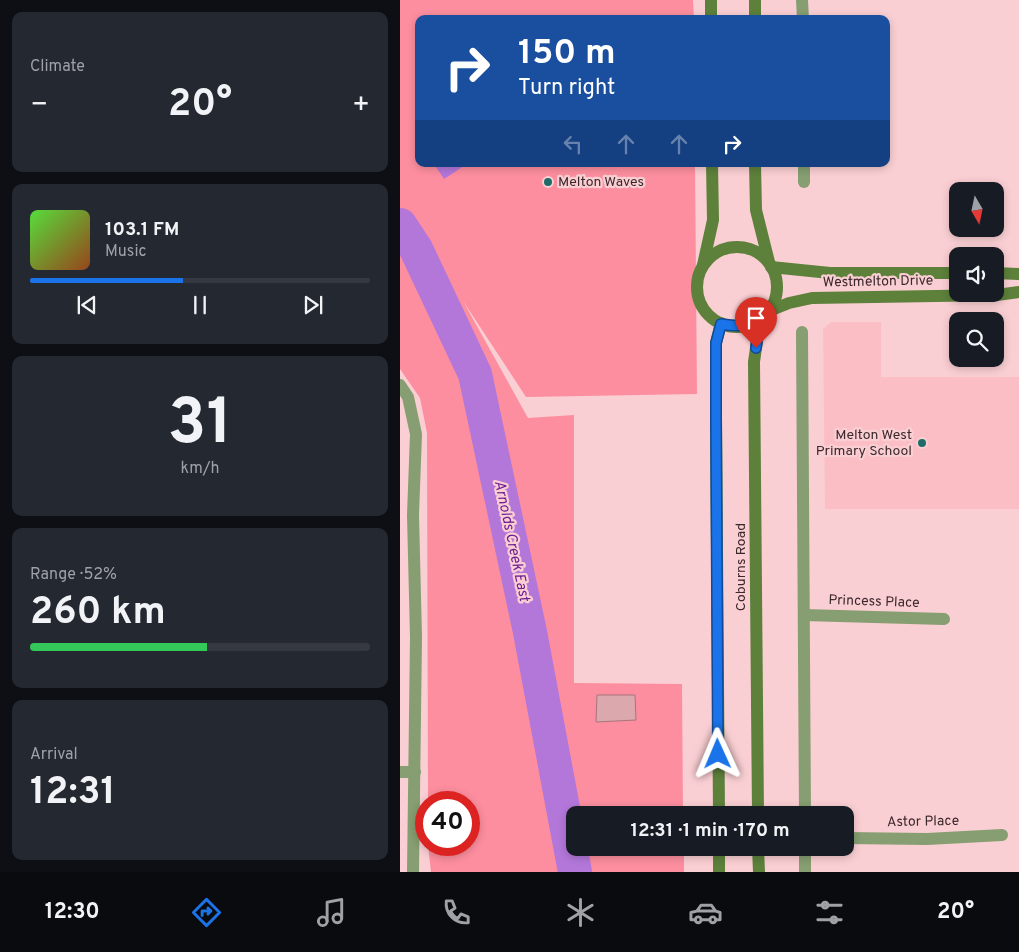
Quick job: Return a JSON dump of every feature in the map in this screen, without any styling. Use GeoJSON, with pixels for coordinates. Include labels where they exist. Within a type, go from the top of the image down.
{"type":"FeatureCollection","features":[{"type":"Feature","properties":{"kind":"street"},"geometry":{"type":"LineString","coordinates":[[711,0],[711,15]]}},
{"type":"Feature","properties":{"kind":"street"},"geometry":{"type":"LineString","coordinates":[[755,0],[755,15]]}},
{"type":"Feature","properties":{"kind":"street"},"geometry":{"type":"LineString","coordinates":[[802,0],[803,15]]}},
{"type":"Feature","properties":{"kind":"street"},"geometry":{"type":"LineString","coordinates":[[712,167],[713,220],[703,265],[698,278],[697,292],[701,305],[710,316],[721,324],[734,327],[748,325],[764,315],[777,289],[756,210],[756,167]]}},
{"type":"Feature","properties":{"kind":"street"},"geometry":{"type":"LineString","coordinates":[[804,167],[804,182]]}},
{"type":"Feature","properties":{"kind":"street"},"geometry":{"type":"LineString","coordinates":[[703,265],[712,256],[723,250],[736,247],[754,252],[770,265]]}},
{"type":"Feature","properties":{"kind":"street","name":"Westmelton Drive"},"geometry":{"type":"LineString","coordinates":[[770,265],[830,273],[949,273]]}},
{"type":"Feature","properties":{"kind":"street"},"geometry":{"type":"LineString","coordinates":[[1004,273],[1019,274]]}},
{"type":"Feature","properties":{"kind":"street","name":"Westmelton Drive"},"geometry":{"type":"LineString","coordinates":[[764,315],[788,303],[812,298],[997,295],[1019,292]]}},
{"type":"Feature","properties":{"kind":"street","name":"Coburns Road"},"geometry":{"type":"LineString","coordinates":[[758,806],[754,362],[764,315]]}},
{"type":"Feature","properties":{"kind":"street","name":"Coburns Road"},"geometry":{"type":"LineString","coordinates":[[719,806],[716,343],[721,324]]}},
{"type":"Feature","properties":{"kind":"street"},"geometry":{"type":"LineString","coordinates":[[802,332],[804,806]]}},
{"type":"Feature","properties":{"kind":"street"},"geometry":{"type":"LineString","coordinates":[[400,385],[408,397],[416,434],[406,515],[416,638],[413,872]]}},
{"type":"Feature","properties":{"kind":"street","name":"Princess Place"},"geometry":{"type":"LineString","coordinates":[[804,615],[944,619]]}},
{"type":"Feature","properties":{"kind":"street"},"geometry":{"type":"LineString","coordinates":[[400,772],[415,772]]}},
{"type":"Feature","properties":{"kind":"street","name":"Astor Place"},"geometry":{"type":"LineString","coordinates":[[854,838],[927,839],[1002,835]]}},
{"type":"Feature","properties":{"kind":"street"},"geometry":{"type":"LineString","coordinates":[[719,856],[719,872]]}},
{"type":"Feature","properties":{"kind":"street"},"geometry":{"type":"LineString","coordinates":[[758,856],[759,872]]}},
{"type":"Feature","properties":{"kind":"street"},"geometry":{"type":"LineString","coordinates":[[805,856],[805,872]]}},
{"type":"Feature","properties":{"kind":"shaded area"},"geometry":{"type":"Polygon","coordinates":[[[400,0],[693,0],[694,15],[415,15],[415,167],[695,167],[697,394],[526,397],[463,301],[528,418],[574,415],[574,683],[682,684],[683,806],[566,806],[566,856],[684,856],[684,872],[431,872],[429,856],[480,856],[480,791],[428,791],[427,433],[420,398],[400,369],[400,0]]]}},
{"type":"Feature","properties":{"kind":"shaded area"},"geometry":{"type":"Polygon","coordinates":[[[436,167],[462,167],[444,179],[436,167]]]}},
{"type":"Feature","properties":{"kind":"shaded area","name":"Melton West Primary School"},"geometry":{"type":"Polygon","coordinates":[[[831,322],[881,322],[881,377],[1019,377],[1019,509],[825,509],[823,329],[831,322]]]}},
{"type":"Feature","properties":{"kind":"building"},"geometry":{"type":"Polygon","coordinates":[[[597,695],[635,695],[636,720],[596,722],[597,695]]]}},
{"type":"Feature","properties":{"kind":"waterway","name":"Arnolds Creek East"},"geometry":{"type":"LineString","coordinates":[[400,225],[416,249],[475,374],[530,632],[575,872]]}},
{"type":"Feature","properties":{"kind":"place","name":"Melton Waves"},"geometry":{"type":"Point","coordinates":[548,182]}},
{"type":"Feature","properties":{"kind":"place","name":"Melton West Primary School"},"geometry":{"type":"Point","coordinates":[922,443]}},
{"type":"Feature","properties":{"kind":"route"},"geometry":{"type":"LineString","coordinates":[[718,754],[716,343],[721,324],[734,327],[748,325],[760,319],[756,348]]}}]}
